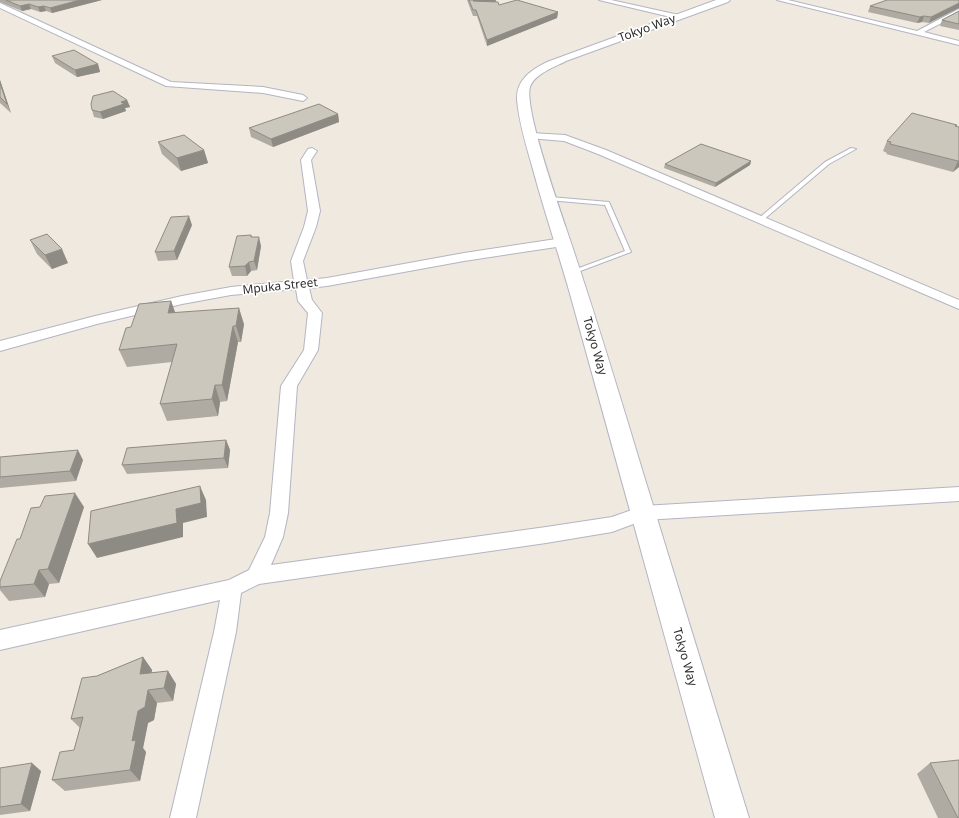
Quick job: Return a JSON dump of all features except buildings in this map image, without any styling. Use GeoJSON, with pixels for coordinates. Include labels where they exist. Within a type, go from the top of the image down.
{"type":"FeatureCollection","features":[{"type":"Feature","properties":{"kind":"street"},"geometry":{"type":"LineString","coordinates":[[602,0],[679,17]]}},
{"type":"Feature","properties":{"kind":"street","name":"Tokyo Way"},"geometry":{"type":"LineString","coordinates":[[725,0],[562,58],[540,70],[529,80],[523,89],[526,118],[531,136],[563,242],[574,272],[642,513],[732,818]]}},
{"type":"Feature","properties":{"kind":"street"},"geometry":{"type":"LineString","coordinates":[[780,0],[959,43]]}},
{"type":"Feature","properties":{"kind":"street"},"geometry":{"type":"LineString","coordinates":[[0,5],[77,43],[169,84],[263,90],[303,98]]}},
{"type":"Feature","properties":{"kind":"street"},"geometry":{"type":"LineString","coordinates":[[918,33],[959,11]]}},
{"type":"Feature","properties":{"kind":"street"},"geometry":{"type":"LineString","coordinates":[[531,136],[557,137],[573,140],[959,305]]}},
{"type":"Feature","properties":{"kind":"street"},"geometry":{"type":"LineString","coordinates":[[256,576],[274,537],[279,513],[289,386],[311,350],[316,313],[305,301],[303,284],[297,261],[298,253],[310,227],[314,211],[306,160],[312,151]]}},
{"type":"Feature","properties":{"kind":"street","name":"Mpuka Street"},"geometry":{"type":"LineString","coordinates":[[0,346],[95,320],[182,300],[231,292],[303,284],[563,242]]}},
{"type":"Feature","properties":{"kind":"street"},"geometry":{"type":"LineString","coordinates":[[0,640],[232,588],[256,576],[546,536],[612,524],[642,513],[959,494]]}},
{"type":"Feature","properties":{"kind":"street"},"geometry":{"type":"LineString","coordinates":[[183,818],[225,632],[232,588]]}},
{"type":"Feature","properties":{"kind":"lane"},"geometry":{"type":"LineString","coordinates":[[760,220],[828,163],[853,149]]}},
{"type":"Feature","properties":{"kind":"lane"},"geometry":{"type":"LineString","coordinates":[[550,199],[607,203],[628,252],[574,272]]}}]}
